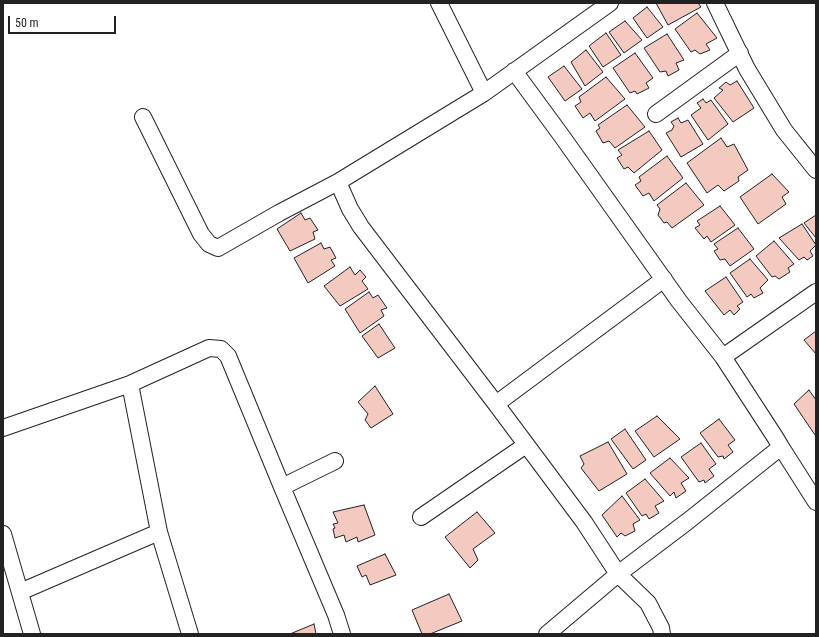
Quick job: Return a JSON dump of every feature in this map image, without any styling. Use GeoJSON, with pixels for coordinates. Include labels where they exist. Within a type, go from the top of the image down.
{"type":"FeatureCollection","features":[{"type":"Feature","properties":{"kind":"street"},"geometry":{"type":"LineString","coordinates":[[439,3],[484,93]]}},
{"type":"Feature","properties":{"kind":"street"},"geometry":{"type":"LineString","coordinates":[[143,117],[201,234],[209,244],[218,248],[338,182],[484,93],[610,3]]}},
{"type":"Feature","properties":{"kind":"street"},"geometry":{"type":"LineString","coordinates":[[715,3],[747,69],[784,130],[816,170]]}},
{"type":"Feature","properties":{"kind":"street"},"geometry":{"type":"LineString","coordinates":[[656,114],[740,54]]}},
{"type":"Feature","properties":{"kind":"street"},"geometry":{"type":"LineString","coordinates":[[514,71],[679,301],[723,357],[776,437],[780,447],[816,502]]}},
{"type":"Feature","properties":{"kind":"street"},"geometry":{"type":"LineString","coordinates":[[338,182],[350,209],[361,227],[584,522],[618,574],[648,604],[662,634]]}},
{"type":"Feature","properties":{"kind":"street"},"geometry":{"type":"LineString","coordinates":[[496,404],[664,279]]}},
{"type":"Feature","properties":{"kind":"street"},"geometry":{"type":"LineString","coordinates":[[723,357],[816,292]]}},
{"type":"Feature","properties":{"kind":"street"},"geometry":{"type":"LineString","coordinates":[[3,428],[130,384],[209,348],[220,349],[228,356],[336,615],[342,634]]}},
{"type":"Feature","properties":{"kind":"street"},"geometry":{"type":"LineString","coordinates":[[130,384],[160,532],[190,634]]}},
{"type":"Feature","properties":{"kind":"street"},"geometry":{"type":"LineString","coordinates":[[421,517],[526,444]]}},
{"type":"Feature","properties":{"kind":"street"},"geometry":{"type":"LineString","coordinates":[[546,634],[618,574],[688,521],[780,447]]}},
{"type":"Feature","properties":{"kind":"street"},"geometry":{"type":"LineString","coordinates":[[282,487],[335,461]]}},
{"type":"Feature","properties":{"kind":"street"},"geometry":{"type":"LineString","coordinates":[[20,592],[160,532]]}},
{"type":"Feature","properties":{"kind":"street"},"geometry":{"type":"LineString","coordinates":[[3,534],[32,634]]}},
{"type":"Feature","properties":{"kind":"building"},"geometry":{"type":"Polygon","coordinates":[[[656,3],[698,3],[701,7],[668,25],[656,3]]]}},
{"type":"Feature","properties":{"kind":"building"},"geometry":{"type":"Polygon","coordinates":[[[647,7],[663,27],[647,38],[633,18],[647,7]]]}},
{"type":"Feature","properties":{"kind":"building"},"geometry":{"type":"Polygon","coordinates":[[[697,13],[717,38],[706,44],[710,50],[700,54],[695,50],[691,52],[675,29],[697,13]]]}},
{"type":"Feature","properties":{"kind":"building"},"geometry":{"type":"Polygon","coordinates":[[[625,21],[642,40],[624,53],[609,32],[625,21]]]}},
{"type":"Feature","properties":{"kind":"building"},"geometry":{"type":"Polygon","coordinates":[[[606,33],[621,55],[603,67],[589,46],[606,33]]]}},
{"type":"Feature","properties":{"kind":"building"},"geometry":{"type":"Polygon","coordinates":[[[667,34],[684,60],[676,63],[679,70],[668,76],[666,71],[660,72],[644,48],[667,34]]]}},
{"type":"Feature","properties":{"kind":"building"},"geometry":{"type":"Polygon","coordinates":[[[586,50],[603,72],[585,86],[571,62],[586,50]]]}},
{"type":"Feature","properties":{"kind":"building"},"geometry":{"type":"Polygon","coordinates":[[[635,53],[653,78],[646,83],[649,88],[637,94],[635,91],[630,93],[613,68],[635,53]]]}},
{"type":"Feature","properties":{"kind":"building"},"geometry":{"type":"Polygon","coordinates":[[[564,66],[582,89],[565,101],[548,77],[564,66]]]}},
{"type":"Feature","properties":{"kind":"building"},"geometry":{"type":"Polygon","coordinates":[[[606,77],[625,99],[595,121],[590,113],[583,118],[575,106],[581,102],[579,97],[606,77]]]}},
{"type":"Feature","properties":{"kind":"building"},"geometry":{"type":"Polygon","coordinates":[[[737,81],[754,108],[733,122],[714,98],[723,90],[719,88],[726,82],[730,85],[737,81]]]}},
{"type":"Feature","properties":{"kind":"building"},"geometry":{"type":"Polygon","coordinates":[[[703,99],[706,103],[711,100],[728,124],[708,140],[691,115],[701,108],[697,103],[703,99]]]}},
{"type":"Feature","properties":{"kind":"building"},"geometry":{"type":"Polygon","coordinates":[[[627,105],[645,127],[615,148],[609,141],[603,143],[596,131],[600,128],[598,125],[627,105]]]}},
{"type":"Feature","properties":{"kind":"building"},"geometry":{"type":"Polygon","coordinates":[[[678,118],[681,123],[688,120],[703,144],[681,157],[666,133],[672,130],[674,126],[671,122],[678,118]]]}},
{"type":"Feature","properties":{"kind":"building"},"geometry":{"type":"Polygon","coordinates":[[[649,131],[662,150],[634,173],[628,167],[624,169],[617,158],[622,155],[618,150],[649,131]]]}},
{"type":"Feature","properties":{"kind":"building"},"geometry":{"type":"Polygon","coordinates":[[[721,138],[727,147],[734,144],[748,170],[738,177],[739,181],[724,191],[718,185],[707,193],[687,163],[721,138]]]}},
{"type":"Feature","properties":{"kind":"building"},"geometry":{"type":"Polygon","coordinates":[[[667,156],[683,178],[654,201],[649,193],[643,196],[635,185],[641,181],[639,177],[667,156]]]}},
{"type":"Feature","properties":{"kind":"building"},"geometry":{"type":"Polygon","coordinates":[[[772,174],[789,192],[782,197],[786,204],[758,224],[740,197],[772,174]]]}},
{"type":"Feature","properties":{"kind":"building"},"geometry":{"type":"Polygon","coordinates":[[[686,183],[704,205],[672,228],[667,222],[664,223],[658,215],[660,209],[657,205],[686,183]]]}},
{"type":"Feature","properties":{"kind":"building"},"geometry":{"type":"Polygon","coordinates":[[[720,206],[735,225],[711,242],[707,236],[704,239],[695,228],[700,225],[697,221],[720,206]]]}},
{"type":"Feature","properties":{"kind":"building"},"geometry":{"type":"Polygon","coordinates":[[[301,213],[305,220],[310,218],[318,230],[313,232],[315,239],[290,251],[277,229],[301,213]]]}},
{"type":"Feature","properties":{"kind":"building"},"geometry":{"type":"Polygon","coordinates":[[[816,215],[816,238],[804,223],[816,215]]]}},
{"type":"Feature","properties":{"kind":"building"},"geometry":{"type":"Polygon","coordinates":[[[802,224],[816,245],[810,251],[813,256],[807,260],[804,257],[799,260],[779,238],[802,224]]]}},
{"type":"Feature","properties":{"kind":"building"},"geometry":{"type":"Polygon","coordinates":[[[738,228],[754,249],[730,266],[725,259],[720,260],[714,251],[718,249],[714,244],[738,228]]]}},
{"type":"Feature","properties":{"kind":"building"},"geometry":{"type":"Polygon","coordinates":[[[774,241],[794,264],[788,268],[790,272],[779,279],[775,276],[772,277],[756,256],[774,241]]]}},
{"type":"Feature","properties":{"kind":"building"},"geometry":{"type":"Polygon","coordinates":[[[321,243],[324,249],[330,247],[336,258],[331,260],[335,266],[308,283],[294,258],[321,243]]]}},
{"type":"Feature","properties":{"kind":"building"},"geometry":{"type":"Polygon","coordinates":[[[750,259],[768,280],[760,288],[763,293],[754,298],[751,294],[747,297],[730,273],[750,259]]]}},
{"type":"Feature","properties":{"kind":"building"},"geometry":{"type":"Polygon","coordinates":[[[350,267],[355,275],[360,270],[366,277],[362,281],[368,289],[340,306],[324,286],[350,267]]]}},
{"type":"Feature","properties":{"kind":"building"},"geometry":{"type":"Polygon","coordinates":[[[726,277],[743,302],[737,306],[740,309],[734,315],[730,310],[724,315],[705,291],[726,277]]]}},
{"type":"Feature","properties":{"kind":"building"},"geometry":{"type":"Polygon","coordinates":[[[369,292],[373,298],[378,295],[387,308],[381,310],[384,316],[360,333],[345,309],[369,292]]]}},
{"type":"Feature","properties":{"kind":"building"},"geometry":{"type":"Polygon","coordinates":[[[379,324],[395,348],[378,358],[362,336],[379,324]]]}},
{"type":"Feature","properties":{"kind":"building"},"geometry":{"type":"Polygon","coordinates":[[[816,331],[816,354],[804,340],[816,331]]]}},
{"type":"Feature","properties":{"kind":"building"},"geometry":{"type":"Polygon","coordinates":[[[375,386],[393,414],[371,428],[365,420],[368,414],[358,402],[375,386]]]}},
{"type":"Feature","properties":{"kind":"building"},"geometry":{"type":"Polygon","coordinates":[[[809,390],[816,400],[815,435],[794,404],[809,390]]]}},
{"type":"Feature","properties":{"kind":"building"},"geometry":{"type":"Polygon","coordinates":[[[657,416],[680,439],[654,457],[635,431],[657,416]]]}},
{"type":"Feature","properties":{"kind":"building"},"geometry":{"type":"Polygon","coordinates":[[[719,419],[735,440],[728,445],[733,452],[724,459],[723,456],[718,457],[700,433],[719,419]]]}},
{"type":"Feature","properties":{"kind":"building"},"geometry":{"type":"Polygon","coordinates":[[[625,429],[646,460],[633,469],[611,439],[625,429]]]}},
{"type":"Feature","properties":{"kind":"building"},"geometry":{"type":"Polygon","coordinates":[[[608,442],[627,474],[599,491],[581,468],[584,464],[580,456],[608,442]]]}},
{"type":"Feature","properties":{"kind":"building"},"geometry":{"type":"Polygon","coordinates":[[[701,443],[716,464],[709,469],[714,476],[705,483],[704,480],[699,482],[681,457],[701,443]]]}},
{"type":"Feature","properties":{"kind":"building"},"geometry":{"type":"Polygon","coordinates":[[[670,458],[689,478],[681,483],[686,491],[676,498],[674,492],[670,496],[650,473],[670,458]]]}},
{"type":"Feature","properties":{"kind":"building"},"geometry":{"type":"Polygon","coordinates":[[[645,479],[664,501],[655,506],[659,513],[649,519],[646,514],[642,516],[626,493],[645,479]]]}},
{"type":"Feature","properties":{"kind":"building"},"geometry":{"type":"Polygon","coordinates":[[[622,496],[640,520],[633,524],[635,531],[625,536],[621,533],[617,537],[602,515],[622,496]]]}},
{"type":"Feature","properties":{"kind":"building"},"geometry":{"type":"Polygon","coordinates":[[[364,505],[375,535],[358,542],[357,537],[346,542],[344,535],[335,538],[333,529],[335,528],[333,524],[338,523],[333,512],[364,505]]]}},
{"type":"Feature","properties":{"kind":"building"},"geometry":{"type":"Polygon","coordinates":[[[477,512],[495,533],[473,549],[478,560],[470,568],[445,537],[477,512]]]}},
{"type":"Feature","properties":{"kind":"building"},"geometry":{"type":"Polygon","coordinates":[[[385,554],[396,575],[370,585],[366,575],[362,577],[357,566],[385,554]]]}},
{"type":"Feature","properties":{"kind":"building"},"geometry":{"type":"Polygon","coordinates":[[[449,594],[462,621],[430,634],[422,634],[412,610],[449,594]]]}},
{"type":"Feature","properties":{"kind":"building"},"geometry":{"type":"Polygon","coordinates":[[[314,624],[316,634],[290,634],[314,624]]]}}]}
